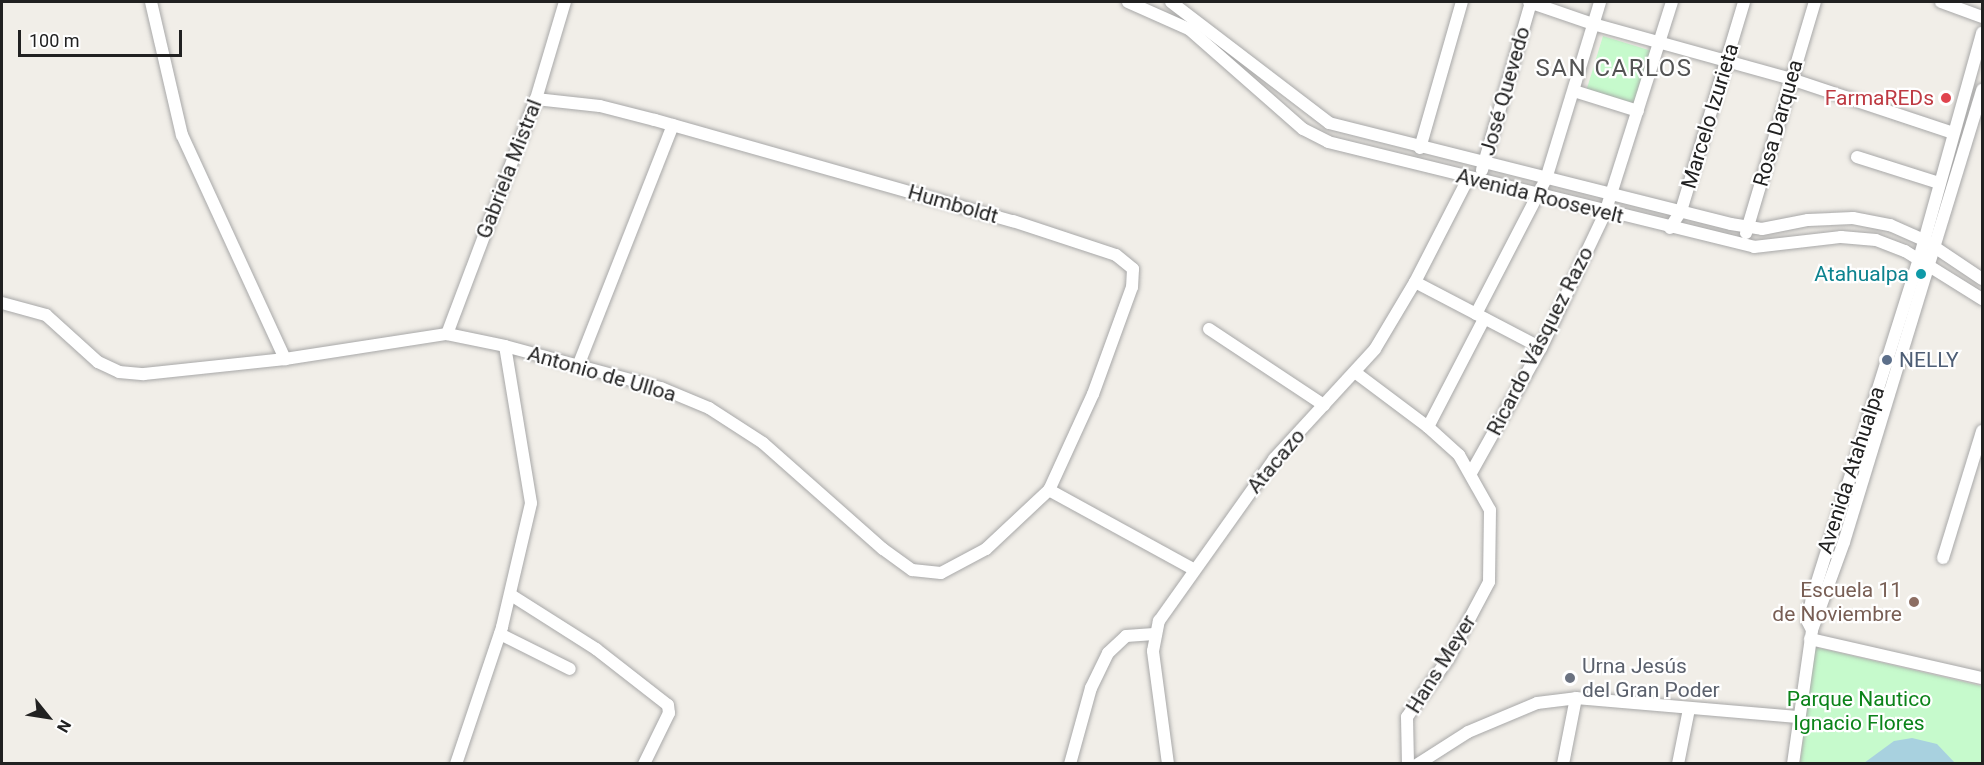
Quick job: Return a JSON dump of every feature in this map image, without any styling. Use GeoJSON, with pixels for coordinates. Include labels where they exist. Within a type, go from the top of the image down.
{"type":"FeatureCollection","features":[{"type":"Feature","properties":{"kind":"street"},"geometry":{"type":"LineString","coordinates":[[151,2],[182,135],[285,359]]}},
{"type":"Feature","properties":{"kind":"street","name":"Gabriela Mistral"},"geometry":{"type":"LineString","coordinates":[[447,334],[536,99],[565,2]]}},
{"type":"Feature","properties":{"kind":"street","name":"Avenida Roosevelt"},"geometry":{"type":"LineString","coordinates":[[1128,2],[1189,29],[1311,133],[1328,142],[1605,213],[1754,248],[1841,237],[1876,240],[1918,259],[1983,299]]}},
{"type":"Feature","properties":{"kind":"street","name":"Avenida Roosevelt"},"geometry":{"type":"LineString","coordinates":[[1171,2],[1329,123],[1484,165],[1762,229],[1808,220],[1853,218],[1890,225],[1924,240],[1983,279]]}},
{"type":"Feature","properties":{"kind":"street"},"geometry":{"type":"LineString","coordinates":[[1420,148],[1462,2]]}},
{"type":"Feature","properties":{"kind":"street"},"geometry":{"type":"LineString","coordinates":[[1530,2],[1593,24],[1791,79],[1953,133]]}},
{"type":"Feature","properties":{"kind":"street","name":"José Quevedo"},"geometry":{"type":"LineString","coordinates":[[1474,180],[1484,165],[1530,2]]}},
{"type":"Feature","properties":{"kind":"street"},"geometry":{"type":"LineString","coordinates":[[1428,427],[1546,179],[1600,2]]}},
{"type":"Feature","properties":{"kind":"street","name":"Ricardo Vásquez Razo"},"geometry":{"type":"LineString","coordinates":[[1471,473],[1541,348],[1605,213],[1672,2]]}},
{"type":"Feature","properties":{"kind":"street","name":"Marcelo Izurieta"},"geometry":{"type":"LineString","coordinates":[[1670,228],[1681,211],[1744,2]]}},
{"type":"Feature","properties":{"kind":"street","name":"Rosa Darquea"},"geometry":{"type":"LineString","coordinates":[[1742,245],[1815,2]]}},
{"type":"Feature","properties":{"kind":"street"},"geometry":{"type":"LineString","coordinates":[[1941,2],[1983,16]]}},
{"type":"Feature","properties":{"kind":"street","name":"Avenida Atahualpa"},"geometry":{"type":"LineString","coordinates":[[1811,635],[1808,622],[1812,598],[1924,240],[1983,33]]}},
{"type":"Feature","properties":{"kind":"street","name":"Avenida Atahualpa"},"geometry":{"type":"LineString","coordinates":[[1792,764],[1797,717],[1811,635],[1844,542],[1983,90]]}},
{"type":"Feature","properties":{"kind":"street"},"geometry":{"type":"LineString","coordinates":[[1574,91],[1638,111]]}},
{"type":"Feature","properties":{"kind":"street","name":"Humboldt"},"geometry":{"type":"LineString","coordinates":[[536,99],[600,106],[673,125],[1013,221],[1116,255],[1133,269],[1132,287],[1093,394],[1049,490]]}},
{"type":"Feature","properties":{"kind":"street"},"geometry":{"type":"LineString","coordinates":[[578,366],[673,125]]}},
{"type":"Feature","properties":{"kind":"street"},"geometry":{"type":"LineString","coordinates":[[1857,157],[1939,183]]}},
{"type":"Feature","properties":{"kind":"street","name":"Atacazo"},"geometry":{"type":"LineString","coordinates":[[1154,634],[1193,569],[1274,459],[1356,373],[1415,282],[1474,180]]}},
{"type":"Feature","properties":{"kind":"street"},"geometry":{"type":"LineString","coordinates":[[1415,282],[1541,348]]}},
{"type":"Feature","properties":{"kind":"street","name":"Antonio de Ulloa"},"geometry":{"type":"LineString","coordinates":[[2,303],[46,315],[98,362],[119,372],[144,374],[285,359],[447,334],[505,346],[661,388],[709,408],[763,443],[883,549],[912,570],[927,574],[941,573],[986,549],[1049,490]]}},
{"type":"Feature","properties":{"kind":"street"},"geometry":{"type":"LineString","coordinates":[[1209,329],[1324,405]]}},
{"type":"Feature","properties":{"kind":"street"},"geometry":{"type":"LineString","coordinates":[[456,764],[500,634],[531,503],[505,346]]}},
{"type":"Feature","properties":{"kind":"street","name":"Hans Meyer"},"geometry":{"type":"LineString","coordinates":[[1356,373],[1428,427],[1459,455],[1490,510],[1489,582],[1448,659],[1407,717],[1408,764]]}},
{"type":"Feature","properties":{"kind":"street"},"geometry":{"type":"LineString","coordinates":[[1943,558],[1983,431]]}},
{"type":"Feature","properties":{"kind":"street"},"geometry":{"type":"LineString","coordinates":[[1049,490],[1193,569]]}},
{"type":"Feature","properties":{"kind":"street"},"geometry":{"type":"LineString","coordinates":[[511,595],[596,650],[668,705],[669,713],[644,764]]}},
{"type":"Feature","properties":{"kind":"street"},"geometry":{"type":"LineString","coordinates":[[500,634],[570,669]]}},
{"type":"Feature","properties":{"kind":"street"},"geometry":{"type":"LineString","coordinates":[[1070,764],[1091,688],[1108,653],[1126,636],[1154,634],[1168,764]]}},
{"type":"Feature","properties":{"kind":"street"},"geometry":{"type":"LineString","coordinates":[[1811,635],[1983,678]]}},
{"type":"Feature","properties":{"kind":"street"},"geometry":{"type":"LineString","coordinates":[[1418,764],[1468,732],[1517,711],[1537,703],[1576,698],[1689,710],[1797,717]]}},
{"type":"Feature","properties":{"kind":"street"},"geometry":{"type":"LineString","coordinates":[[1563,764],[1576,698]]}},
{"type":"Feature","properties":{"kind":"street"},"geometry":{"type":"LineString","coordinates":[[1678,764],[1689,710]]}},
{"type":"Feature","properties":{"kind":"green space"},"geometry":{"type":"Polygon","coordinates":[[[1603,36],[1653,51],[1636,105],[1587,90],[1603,36]]]}},
{"type":"Feature","properties":{"kind":"green space","name":"Parque Nautico Ignacio Flores"},"geometry":{"type":"Polygon","coordinates":[[[1815,647],[1982,686],[1982,763],[1800,764],[1815,647]]]}},
{"type":"Feature","properties":{"kind":"water","name":"Parque Nautico Ignacio Flores"},"geometry":{"type":"Polygon","coordinates":[[[1912,738],[1937,744],[1955,763],[1864,763],[1894,741],[1912,738]]]}},
{"type":"Feature","properties":{"kind":"place","name":"FarmaREDs"},"geometry":{"type":"Point","coordinates":[1946,98]}},
{"type":"Feature","properties":{"kind":"place","name":"Atahualpa"},"geometry":{"type":"Point","coordinates":[1921,274]}},
{"type":"Feature","properties":{"kind":"place","name":"NELLY"},"geometry":{"type":"Point","coordinates":[1887,360]}},
{"type":"Feature","properties":{"kind":"place","name":"Escuela 11 de Noviembre"},"geometry":{"type":"Point","coordinates":[1914,602]}},
{"type":"Feature","properties":{"kind":"place","name":"Urna Jesús del Gran Poder"},"geometry":{"type":"Point","coordinates":[1570,678]}},
{"type":"Feature","properties":{"kind":"district","name":"SAN CARLOS"},"geometry":{"type":"Point","coordinates":[1614,69]}}]}
